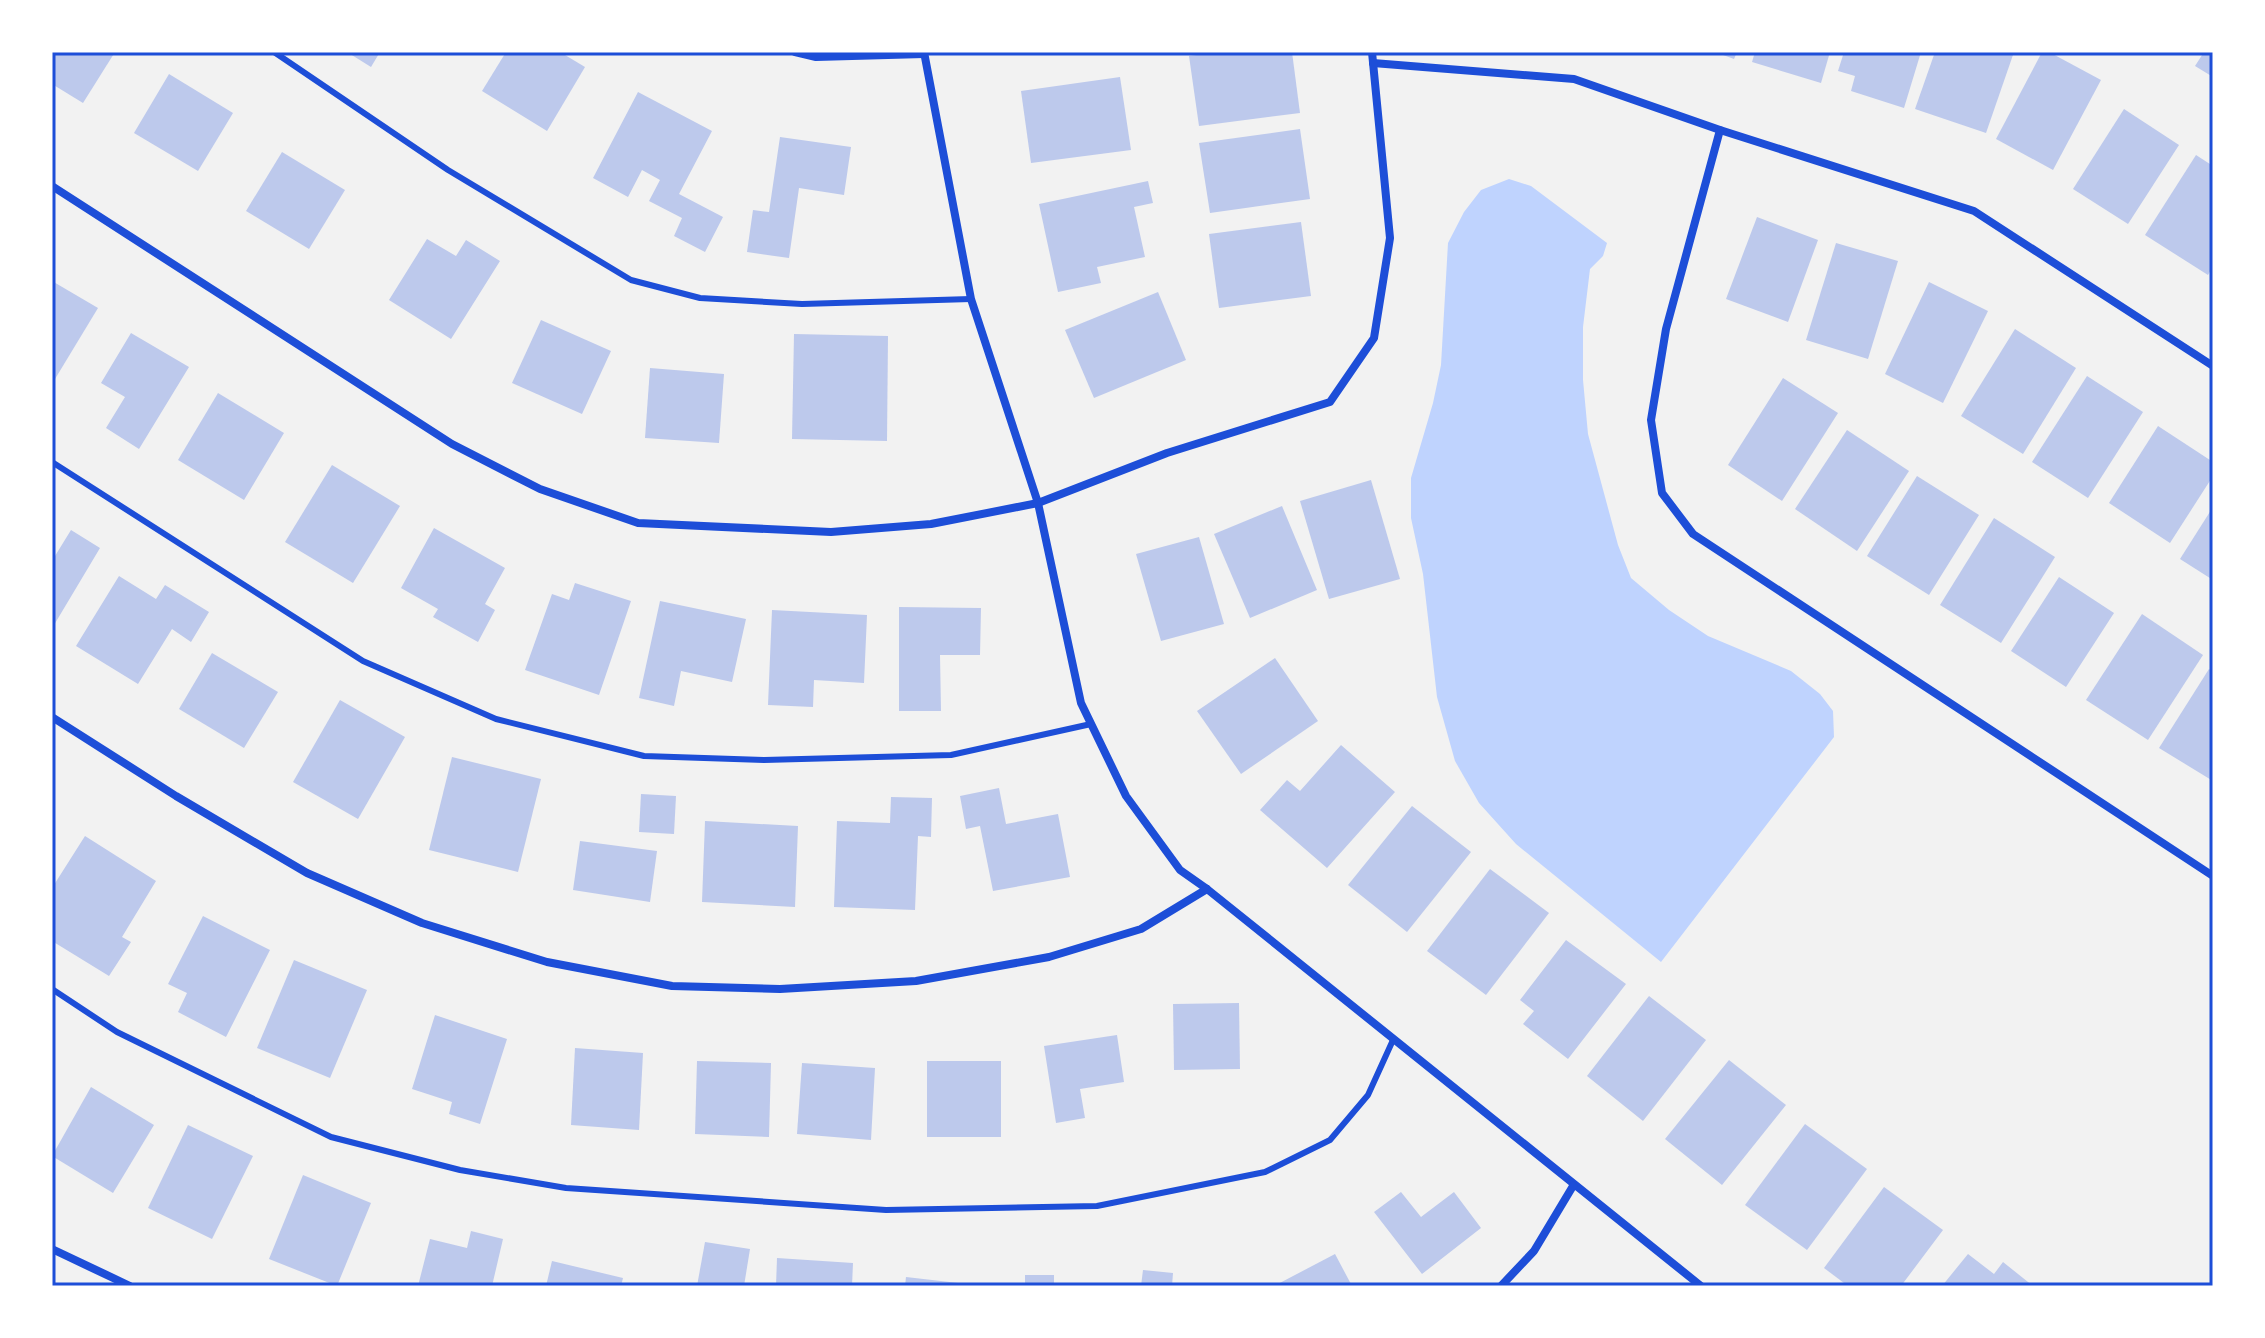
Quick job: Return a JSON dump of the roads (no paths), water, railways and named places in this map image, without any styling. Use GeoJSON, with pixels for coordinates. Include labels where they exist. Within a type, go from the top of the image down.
{"type":"FeatureCollection","features":[{"type":"Feature","properties":{"kind":"street"},"geometry":{"type":"LineString","coordinates":[[795,52],[816,57],[924,53],[971,299],[1038,503],[1081,703],[1126,796],[1180,870],[1701,1286]]}},
{"type":"Feature","properties":{"kind":"street"},"geometry":{"type":"LineString","coordinates":[[52,186],[452,444],[540,489],[638,523],[831,532],[931,524],[1038,503],[1167,453],[1330,402],[1374,338],[1390,238],[1372,52]]}},
{"type":"Feature","properties":{"kind":"street"},"geometry":{"type":"LineString","coordinates":[[1373,63],[1574,79],[1720,130],[1974,211],[2213,366]]}},
{"type":"Feature","properties":{"kind":"street"},"geometry":{"type":"LineString","coordinates":[[1720,130],[1666,329],[1651,420],[1662,493],[1693,534],[2213,876]]}},
{"type":"Feature","properties":{"kind":"street"},"geometry":{"type":"LineString","coordinates":[[52,717],[176,796],[307,873],[408,917],[547,962],[672,986],[780,989],[931,978],[1049,957],[1141,929],[1207,889]]}},
{"type":"Feature","properties":{"kind":"street"},"geometry":{"type":"LineString","coordinates":[[1501,1286],[1534,1251],[1573,1186]]}},
{"type":"Feature","properties":{"kind":"street"},"geometry":{"type":"LineString","coordinates":[[52,1249],[130,1286]]}},
{"type":"Feature","properties":{"kind":"lane"},"geometry":{"type":"LineString","coordinates":[[274,52],[448,170],[631,280],[700,298],[788,304],[971,299]]}},
{"type":"Feature","properties":{"kind":"lane"},"geometry":{"type":"LineString","coordinates":[[52,462],[363,661],[496,719],[614,749],[644,756],[764,760],[951,755],[1091,724]]}},
{"type":"Feature","properties":{"kind":"lane"},"geometry":{"type":"LineString","coordinates":[[52,989],[117,1032],[331,1137],[460,1170],[566,1188],[886,1210],[1097,1206],[1265,1172],[1330,1140],[1368,1095],[1393,1040]]}},
{"type":"Feature","properties":{"kind":"water"},"geometry":{"type":"Polygon","coordinates":[[[1509,179],[1531,186],[1607,243],[1603,256],[1590,269],[1583,327],[1583,380],[1588,434],[1618,545],[1631,578],[1669,610],[1708,636],[1791,671],[1820,694],[1833,711],[1834,737],[1661,962],[1516,844],[1479,803],[1455,761],[1437,697],[1423,574],[1411,518],[1411,478],[1441,365],[1448,243],[1464,212],[1481,190],[1509,179]]]}}]}
